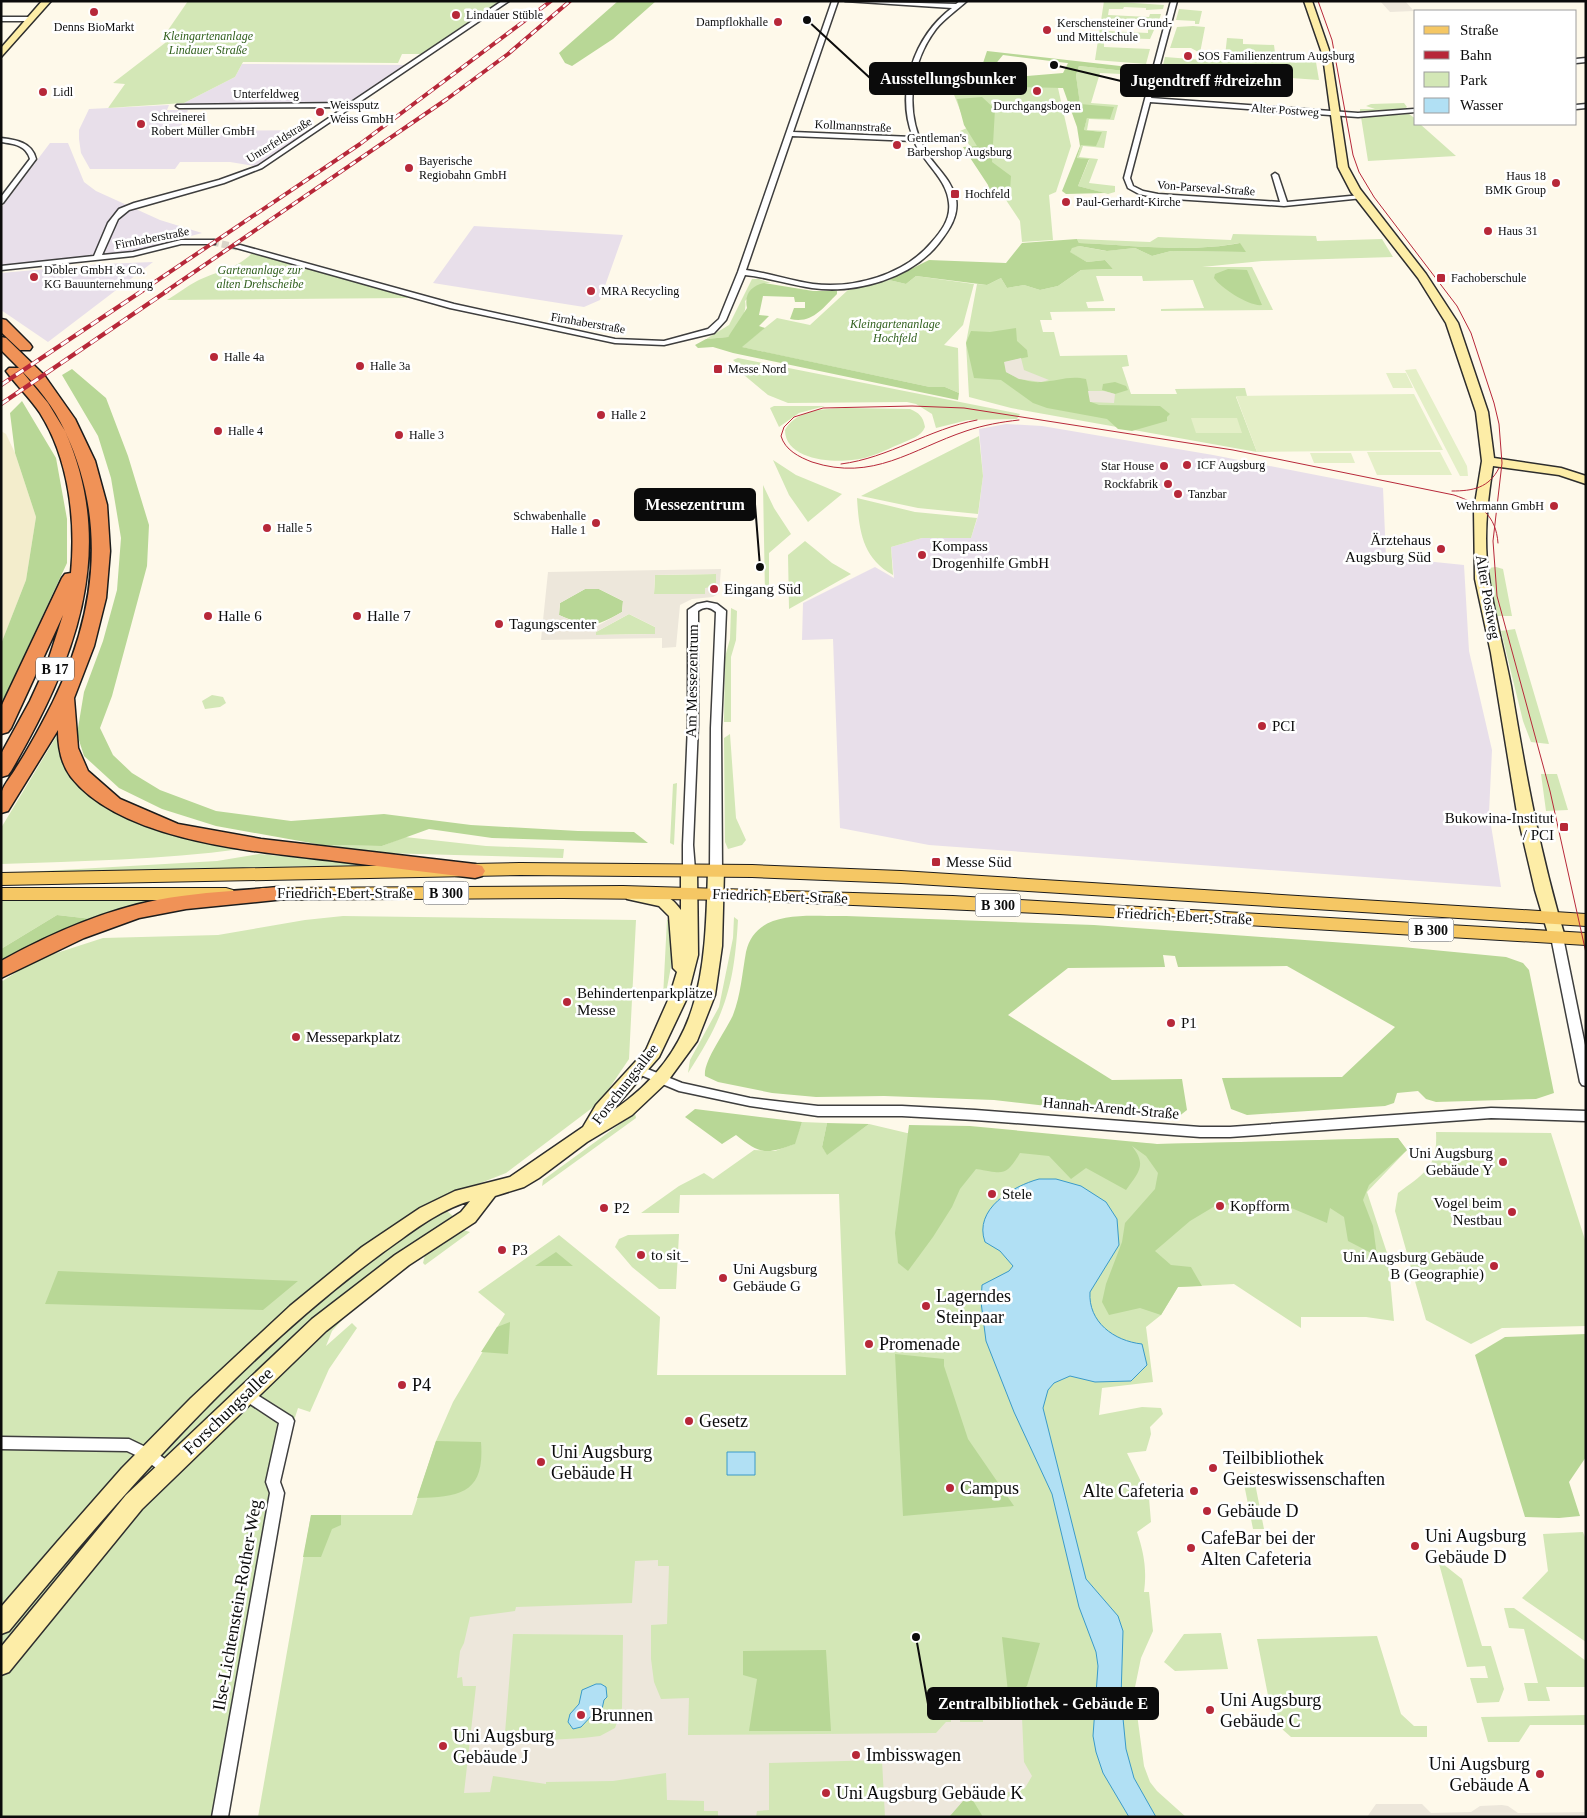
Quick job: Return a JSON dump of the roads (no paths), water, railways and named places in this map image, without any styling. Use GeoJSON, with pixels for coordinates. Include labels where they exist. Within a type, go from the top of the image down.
{"type":"FeatureCollection","features":[{"type":"Feature","properties":{"kind":"highway"},"geometry":{"type":"LineString","coordinates":[[1,323],[36,360],[37,387],[1,368]]}},
{"type":"Feature","properties":{"kind":"highway","name":"B 17"},"geometry":{"type":"LineString","coordinates":[[1,341],[37,387],[66,455],[75,483],[80,513],[80,557],[73,615],[61,654],[24,734],[1,771]]}},
{"type":"Feature","properties":{"kind":"highway","name":"B 17"},"geometry":{"type":"LineString","coordinates":[[1,358],[37,387],[66,414],[82,446],[94,482],[101,519],[102,551],[99,584],[82,656],[66,695],[46,735],[1,806]]}},
{"type":"Feature","properties":{"kind":"highway"},"geometry":{"type":"LineString","coordinates":[[1,728],[80,557]]}},
{"type":"Feature","properties":{"kind":"highway","name":"B 300"},"geometry":{"type":"LineString","coordinates":[[66,695],[68,748],[79,774],[113,803],[173,829],[282,849],[474,871]]}},
{"type":"Feature","properties":{"kind":"highway"},"geometry":{"type":"LineString","coordinates":[[1,971],[64,937],[116,918],[181,904],[278,894]]}},
{"type":"Feature","properties":{"kind":"main road","name":"Friedrich-Ebert-Straße"},"geometry":{"type":"LineString","coordinates":[[1,879],[474,871],[689,870],[716,882],[994,904],[1557,937]]}},
{"type":"Feature","properties":{"kind":"main road","name":"Friedrich-Ebert-Straße"},"geometry":{"type":"LineString","coordinates":[[1,894],[690,893],[716,882],[922,889],[1029,886],[1550,918]]}},
{"type":"Feature","properties":{"kind":"main road","name":"B 300"},"geometry":{"type":"LineString","coordinates":[[1550,918],[1586,920]]}},
{"type":"Feature","properties":{"kind":"main road","name":"B 300"},"geometry":{"type":"LineString","coordinates":[[1557,937],[1586,939]]}},
{"type":"Feature","properties":{"kind":"street"},"geometry":{"type":"LineString","coordinates":[[1,54],[47,1]]}},
{"type":"Feature","properties":{"kind":"street","name":"Unterfeldstraße"},"geometry":{"type":"LineString","coordinates":[[96,259],[102,251],[117,215],[139,204],[246,173],[282,153],[506,1]]}},
{"type":"Feature","properties":{"kind":"street","name":"Firnhaberstraße"},"geometry":{"type":"LineString","coordinates":[[237,247],[461,308],[615,341],[664,343],[711,331],[722,320],[742,272],[834,1]]}},
{"type":"Feature","properties":{"kind":"street"},"geometry":{"type":"LineString","coordinates":[[848,1],[956,6]]}},
{"type":"Feature","properties":{"kind":"street"},"geometry":{"type":"LineString","coordinates":[[742,272],[765,275],[798,285],[839,286],[882,278],[922,258],[949,224],[953,205],[948,186],[925,155],[916,138],[909,107],[911,76],[931,32],[956,6],[964,1]]}},
{"type":"Feature","properties":{"kind":"street","name":"Von-Parseval-Straße"},"geometry":{"type":"LineString","coordinates":[[1174,1],[1153,78],[1149,100],[1145,104],[1127,178],[1130,187],[1141,193],[1158,196],[1284,204],[1361,198]]}},
{"type":"Feature","properties":{"kind":"street","name":"Alter Postweg"},"geometry":{"type":"LineString","coordinates":[[1308,1],[1327,56],[1343,167],[1361,198],[1426,280],[1452,323],[1482,412],[1488,461],[1480,510],[1482,579],[1498,653],[1527,820],[1550,918],[1557,937],[1586,1082]]}},
{"type":"Feature","properties":{"kind":"street"},"geometry":{"type":"LineString","coordinates":[[1,19],[31,20]]}},
{"type":"Feature","properties":{"kind":"street","name":"Alter Postweg"},"geometry":{"type":"LineString","coordinates":[[1149,100],[1336,113]]}},
{"type":"Feature","properties":{"kind":"street","name":"Unterfeldweg"},"geometry":{"type":"LineString","coordinates":[[178,106],[354,105]]}},
{"type":"Feature","properties":{"kind":"street"},"geometry":{"type":"LineString","coordinates":[[1336,113],[1358,115],[1414,111]]}},
{"type":"Feature","properties":{"kind":"street","name":"Kollmannstraße"},"geometry":{"type":"LineString","coordinates":[[789,134],[916,138]]}},
{"type":"Feature","properties":{"kind":"street"},"geometry":{"type":"LineString","coordinates":[[1,140],[24,145],[30,149],[33,159],[1,202]]}},
{"type":"Feature","properties":{"kind":"street","name":"Von-Parseval-Straße"},"geometry":{"type":"LineString","coordinates":[[1275,174],[1284,204]]}},
{"type":"Feature","properties":{"kind":"street","name":"Firnhaberstraße"},"geometry":{"type":"LineString","coordinates":[[96,259],[133,254],[181,242],[212,242]]}},
{"type":"Feature","properties":{"kind":"street"},"geometry":{"type":"LineString","coordinates":[[1,268],[96,259]]}},
{"type":"Feature","properties":{"kind":"street"},"geometry":{"type":"LineString","coordinates":[[1488,461],[1561,472],[1586,480]]}},
{"type":"Feature","properties":{"kind":"street","name":"Am Messezentrum"},"geometry":{"type":"LineString","coordinates":[[690,893],[688,845],[693,610],[698,606],[707,604],[716,606],[721,611],[716,728],[716,882]]}},
{"type":"Feature","properties":{"kind":"street","name":"Forschungsallee"},"geometry":{"type":"LineString","coordinates":[[1,1624],[113,1491],[216,1384],[297,1312],[381,1244],[455,1198],[488,1191],[518,1181],[590,1131],[616,1117],[660,1079],[686,1044],[704,1002],[714,956],[716,882]]}},
{"type":"Feature","properties":{"kind":"street"},"geometry":{"type":"LineString","coordinates":[[614,892],[664,902],[677,915],[681,988]]}},
{"type":"Feature","properties":{"kind":"street","name":"Forschungsallee"},"geometry":{"type":"LineString","coordinates":[[590,1131],[602,1110],[640,1070],[652,1053],[670,1018],[690,955],[690,893]]}},
{"type":"Feature","properties":{"kind":"street","name":"Hannah-Arendt-Straße"},"geometry":{"type":"LineString","coordinates":[[640,1070],[679,1087],[750,1102],[818,1111],[912,1111],[1200,1132],[1230,1132],[1491,1113],[1586,1116]]}},
{"type":"Feature","properties":{"kind":"street","name":"Forschungsallee"},"geometry":{"type":"LineString","coordinates":[[1,1665],[134,1502],[319,1325],[402,1260],[468,1217],[488,1191]]}},
{"type":"Feature","properties":{"kind":"street","name":"Ilse-Lichtenstein-Rother-Weg"},"geometry":{"type":"LineString","coordinates":[[220,1817],[277,1493],[273,1482],[287,1420],[246,1394]]}},
{"type":"Feature","properties":{"kind":"street"},"geometry":{"type":"LineString","coordinates":[[1,1443],[129,1445],[168,1469]]}},
{"type":"Feature","properties":{"kind":"water"},"geometry":{"type":"Polygon","coordinates":[[[1039,1179],[1056,1179],[1081,1186],[1106,1202],[1117,1219],[1119,1245],[1090,1292],[1091,1303],[1098,1321],[1105,1328],[1122,1339],[1142,1344],[1147,1365],[1131,1381],[1095,1382],[1070,1376],[1054,1383],[1048,1390],[1043,1408],[1086,1579],[1118,1616],[1123,1631],[1121,1698],[1126,1749],[1134,1778],[1156,1817],[1129,1817],[1103,1773],[1093,1736],[1098,1666],[1096,1652],[1079,1607],[1052,1494],[1014,1412],[986,1341],[981,1302],[982,1285],[1009,1271],[1013,1266],[1000,1251],[985,1242],[983,1230],[985,1219],[990,1209],[1007,1193],[1039,1179]]]}},
{"type":"Feature","properties":{"kind":"water"},"geometry":{"type":"Polygon","coordinates":[[[727,1452],[755,1452],[755,1475],[727,1475],[727,1452]]]}},
{"type":"Feature","properties":{"kind":"water"},"geometry":{"type":"Polygon","coordinates":[[[596,1684],[606,1687],[607,1697],[604,1700],[602,1709],[595,1712],[581,1727],[573,1729],[568,1722],[570,1714],[579,1704],[582,1690],[596,1684]]]}},
{"type":"Feature","properties":{"kind":"tunnel"},"geometry":{"type":"LineString","coordinates":[[212,242],[237,247]]}},
{"type":"Feature","properties":{"kind":"tram line"},"geometry":{"type":"LineString","coordinates":[[1318,1],[1332,40],[1353,155],[1359,172],[1374,197],[1457,306],[1471,333],[1499,424],[1502,463],[1495,527]]}},
{"type":"Feature","properties":{"kind":"tram line"},"geometry":{"type":"LineString","coordinates":[[1019,420],[973,429],[946,438],[892,461],[854,468],[834,467],[807,460],[789,449],[781,436],[784,427],[794,417],[823,408],[912,406],[964,408],[1233,450],[1454,495],[1479,507],[1490,518],[1495,527]]}},
{"type":"Feature","properties":{"kind":"tram line"},"geometry":{"type":"LineString","coordinates":[[841,464],[876,456],[942,430],[977,420]]}},
{"type":"Feature","properties":{"kind":"tram line"},"geometry":{"type":"LineString","coordinates":[[1452,491],[1480,487],[1490,480],[1499,468]]}},
{"type":"Feature","properties":{"kind":"tram line"},"geometry":{"type":"LineString","coordinates":[[1495,527],[1498,543]]}},
{"type":"Feature","properties":{"kind":"tram line"},"geometry":{"type":"LineString","coordinates":[[1495,527],[1493,541],[1497,596],[1550,791],[1586,953]]}},
{"type":"Feature","properties":{"kind":"railway"},"geometry":{"type":"LineString","coordinates":[[140,292],[360,144],[551,1]]}},
{"type":"Feature","properties":{"kind":"railway"},"geometry":{"type":"LineString","coordinates":[[165,292],[447,99],[508,54],[570,1]]}},
{"type":"Feature","properties":{"kind":"railway"},"geometry":{"type":"LineString","coordinates":[[1,385],[142,291]]}},
{"type":"Feature","properties":{"kind":"railway"},"geometry":{"type":"LineString","coordinates":[[1,404],[167,291]]}},
{"type":"Feature","properties":{"kind":"place","name":"Denns BioMarkt"},"geometry":{"type":"Point","coordinates":[94,12]}},
{"type":"Feature","properties":{"kind":"place","name":"Lindauer Stüble"},"geometry":{"type":"Point","coordinates":[456,15]}},
{"type":"Feature","properties":{"kind":"place","name":"Ausstellungsbunker"},"geometry":{"type":"Point","coordinates":[807,20]}},
{"type":"Feature","properties":{"kind":"place","name":"Dampflokhalle"},"geometry":{"type":"Point","coordinates":[778,22]}},
{"type":"Feature","properties":{"kind":"place","name":"Kerschensteiner Grund- und Mittelschule"},"geometry":{"type":"Point","coordinates":[1047,30]}},
{"type":"Feature","properties":{"kind":"place","name":"SOS Familienzentrum Augsburg"},"geometry":{"type":"Point","coordinates":[1188,56]}},
{"type":"Feature","properties":{"kind":"place","name":"Jugendtreff #dreizehn"},"geometry":{"type":"Point","coordinates":[1054,65]}},
{"type":"Feature","properties":{"kind":"place","name":"Durchgangsbogen"},"geometry":{"type":"Point","coordinates":[1037,91]}},
{"type":"Feature","properties":{"kind":"place","name":"Lidl"},"geometry":{"type":"Point","coordinates":[43,92]}},
{"type":"Feature","properties":{"kind":"place","name":"Weissputz Weiss GmbH"},"geometry":{"type":"Point","coordinates":[320,112]}},
{"type":"Feature","properties":{"kind":"place","name":"Schreinerei Robert Müller GmbH"},"geometry":{"type":"Point","coordinates":[141,124]}},
{"type":"Feature","properties":{"kind":"place","name":"Gentleman's Barbershop Augsburg"},"geometry":{"type":"Point","coordinates":[897,145]}},
{"type":"Feature","properties":{"kind":"place","name":"Bayerische Regiobahn GmbH"},"geometry":{"type":"Point","coordinates":[409,168]}},
{"type":"Feature","properties":{"kind":"place","name":"Haus 18 BMK Group"},"geometry":{"type":"Point","coordinates":[1556,183]}},
{"type":"Feature","properties":{"kind":"place","name":"Hochfeld"},"geometry":{"type":"Point","coordinates":[955,194]}},
{"type":"Feature","properties":{"kind":"place","name":"Paul-Gerhardt-Kirche"},"geometry":{"type":"Point","coordinates":[1066,202]}},
{"type":"Feature","properties":{"kind":"place","name":"Haus 31"},"geometry":{"type":"Point","coordinates":[1488,231]}},
{"type":"Feature","properties":{"kind":"place","name":"Dobler GmbH & Co. KG Bauunternehmung"},"geometry":{"type":"Point","coordinates":[34,277]}},
{"type":"Feature","properties":{"kind":"place","name":"Fachoberschule"},"geometry":{"type":"Point","coordinates":[1441,278]}},
{"type":"Feature","properties":{"kind":"place","name":"MRA Recycling"},"geometry":{"type":"Point","coordinates":[591,291]}},
{"type":"Feature","properties":{"kind":"place","name":"Halle 4a"},"geometry":{"type":"Point","coordinates":[214,357]}},
{"type":"Feature","properties":{"kind":"place","name":"Halle 3a"},"geometry":{"type":"Point","coordinates":[360,366]}},
{"type":"Feature","properties":{"kind":"place","name":"Messe Nord"},"geometry":{"type":"Point","coordinates":[718,369]}},
{"type":"Feature","properties":{"kind":"place","name":"Halle 2"},"geometry":{"type":"Point","coordinates":[601,415]}},
{"type":"Feature","properties":{"kind":"place","name":"Halle 4"},"geometry":{"type":"Point","coordinates":[218,431]}},
{"type":"Feature","properties":{"kind":"place","name":"Halle 3"},"geometry":{"type":"Point","coordinates":[399,435]}},
{"type":"Feature","properties":{"kind":"place","name":"ICF Augsburg"},"geometry":{"type":"Point","coordinates":[1187,465]}},
{"type":"Feature","properties":{"kind":"place","name":"Star House"},"geometry":{"type":"Point","coordinates":[1164,466]}},
{"type":"Feature","properties":{"kind":"place","name":"Rockfabrik"},"geometry":{"type":"Point","coordinates":[1168,484]}},
{"type":"Feature","properties":{"kind":"place","name":"Tanzbar"},"geometry":{"type":"Point","coordinates":[1178,494]}},
{"type":"Feature","properties":{"kind":"place","name":"Wehrmann GmbH"},"geometry":{"type":"Point","coordinates":[1554,506]}},
{"type":"Feature","properties":{"kind":"place","name":"Schwabenhalle Halle 1"},"geometry":{"type":"Point","coordinates":[596,523]}},
{"type":"Feature","properties":{"kind":"place","name":"Halle 5"},"geometry":{"type":"Point","coordinates":[267,528]}},
{"type":"Feature","properties":{"kind":"place","name":"Ärztehaus Augsburg Süd"},"geometry":{"type":"Point","coordinates":[1441,549]}},
{"type":"Feature","properties":{"kind":"place","name":"Kompass Drogenhilfe GmbH"},"geometry":{"type":"Point","coordinates":[922,555]}},
{"type":"Feature","properties":{"kind":"place","name":"Messezentrum"},"geometry":{"type":"Point","coordinates":[760,567]}},
{"type":"Feature","properties":{"kind":"place","name":"Eingang Süd"},"geometry":{"type":"Point","coordinates":[714,589]}},
{"type":"Feature","properties":{"kind":"place","name":"Halle 6"},"geometry":{"type":"Point","coordinates":[208,616]}},
{"type":"Feature","properties":{"kind":"place","name":"Halle 7"},"geometry":{"type":"Point","coordinates":[357,616]}},
{"type":"Feature","properties":{"kind":"place","name":"Tagungscenter"},"geometry":{"type":"Point","coordinates":[499,624]}},
{"type":"Feature","properties":{"kind":"place","name":"PCI"},"geometry":{"type":"Point","coordinates":[1262,726]}},
{"type":"Feature","properties":{"kind":"place","name":"Bukowina-Institut / PCI"},"geometry":{"type":"Point","coordinates":[1564,827]}},
{"type":"Feature","properties":{"kind":"place","name":"Messe Süd"},"geometry":{"type":"Point","coordinates":[936,862]}},
{"type":"Feature","properties":{"kind":"place","name":"Behindertenparkplätze Messe"},"geometry":{"type":"Point","coordinates":[567,1002]}},
{"type":"Feature","properties":{"kind":"place","name":"P1"},"geometry":{"type":"Point","coordinates":[1171,1023]}},
{"type":"Feature","properties":{"kind":"place","name":"Messeparkplatz"},"geometry":{"type":"Point","coordinates":[296,1037]}},
{"type":"Feature","properties":{"kind":"place","name":"Uni Augsburg Gebäude Y"},"geometry":{"type":"Point","coordinates":[1503,1162]}},
{"type":"Feature","properties":{"kind":"place","name":"Stele"},"geometry":{"type":"Point","coordinates":[992,1194]}},
{"type":"Feature","properties":{"kind":"place","name":"Kopfform"},"geometry":{"type":"Point","coordinates":[1220,1206]}},
{"type":"Feature","properties":{"kind":"place","name":"P2"},"geometry":{"type":"Point","coordinates":[604,1208]}},
{"type":"Feature","properties":{"kind":"place","name":"Vogel beim Nestbau"},"geometry":{"type":"Point","coordinates":[1512,1212]}},
{"type":"Feature","properties":{"kind":"place","name":"P3"},"geometry":{"type":"Point","coordinates":[502,1250]}},
{"type":"Feature","properties":{"kind":"place","name":"to sit_"},"geometry":{"type":"Point","coordinates":[641,1255]}},
{"type":"Feature","properties":{"kind":"place","name":"Uni Augsburg Gebäude B (Geographie)"},"geometry":{"type":"Point","coordinates":[1494,1266]}},
{"type":"Feature","properties":{"kind":"place","name":"Uni Augsburg Gebäude G"},"geometry":{"type":"Point","coordinates":[723,1278]}},
{"type":"Feature","properties":{"kind":"place","name":"Lagerndes Steinpaar"},"geometry":{"type":"Point","coordinates":[926,1306]}},
{"type":"Feature","properties":{"kind":"place","name":"Promenade"},"geometry":{"type":"Point","coordinates":[869,1344]}},
{"type":"Feature","properties":{"kind":"place","name":"P4"},"geometry":{"type":"Point","coordinates":[402,1385]}},
{"type":"Feature","properties":{"kind":"place","name":"Gesetz"},"geometry":{"type":"Point","coordinates":[689,1421]}},
{"type":"Feature","properties":{"kind":"place","name":"Uni Augsburg Gebäude H"},"geometry":{"type":"Point","coordinates":[541,1462]}},
{"type":"Feature","properties":{"kind":"place","name":"Teilbibliothek Geisteswissenschaften"},"geometry":{"type":"Point","coordinates":[1213,1468]}},
{"type":"Feature","properties":{"kind":"place","name":"Campus"},"geometry":{"type":"Point","coordinates":[950,1488]}},
{"type":"Feature","properties":{"kind":"place","name":"Alte Cafeteria"},"geometry":{"type":"Point","coordinates":[1194,1491]}},
{"type":"Feature","properties":{"kind":"place","name":"Gebäude D"},"geometry":{"type":"Point","coordinates":[1207,1511]}},
{"type":"Feature","properties":{"kind":"place","name":"Uni Augsburg Gebäude D"},"geometry":{"type":"Point","coordinates":[1415,1546]}},
{"type":"Feature","properties":{"kind":"place","name":"CafeBar bei der Alten Cafeteria"},"geometry":{"type":"Point","coordinates":[1191,1548]}},
{"type":"Feature","properties":{"kind":"place","name":"Zentralbibliothek - Gebäude E"},"geometry":{"type":"Point","coordinates":[916,1637]}},
{"type":"Feature","properties":{"kind":"place","name":"Uni Augsburg Gebäude C"},"geometry":{"type":"Point","coordinates":[1210,1710]}},
{"type":"Feature","properties":{"kind":"place","name":"Brunnen"},"geometry":{"type":"Point","coordinates":[581,1715]}},
{"type":"Feature","properties":{"kind":"place","name":"Uni Augsburg Gebäude J"},"geometry":{"type":"Point","coordinates":[443,1746]}},
{"type":"Feature","properties":{"kind":"place","name":"Imbisswagen"},"geometry":{"type":"Point","coordinates":[856,1755]}},
{"type":"Feature","properties":{"kind":"place","name":"Uni Augsburg Gebäude A"},"geometry":{"type":"Point","coordinates":[1540,1774]}},
{"type":"Feature","properties":{"kind":"place","name":"Uni Augsburg Gebäude K"},"geometry":{"type":"Point","coordinates":[826,1793]}},
{"type":"Feature","properties":{"kind":"park label","name":"Kleingartenanlage Lindauer Straße"},"geometry":{"type":"Point","coordinates":[208,43]}},
{"type":"Feature","properties":{"kind":"park label","name":"Gartenanlage zur alten Drehscheibe"},"geometry":{"type":"Point","coordinates":[260,277]}},
{"type":"Feature","properties":{"kind":"park label","name":"Kleingartenanlage Hochfeld"},"geometry":{"type":"Point","coordinates":[895,331]}}]}
